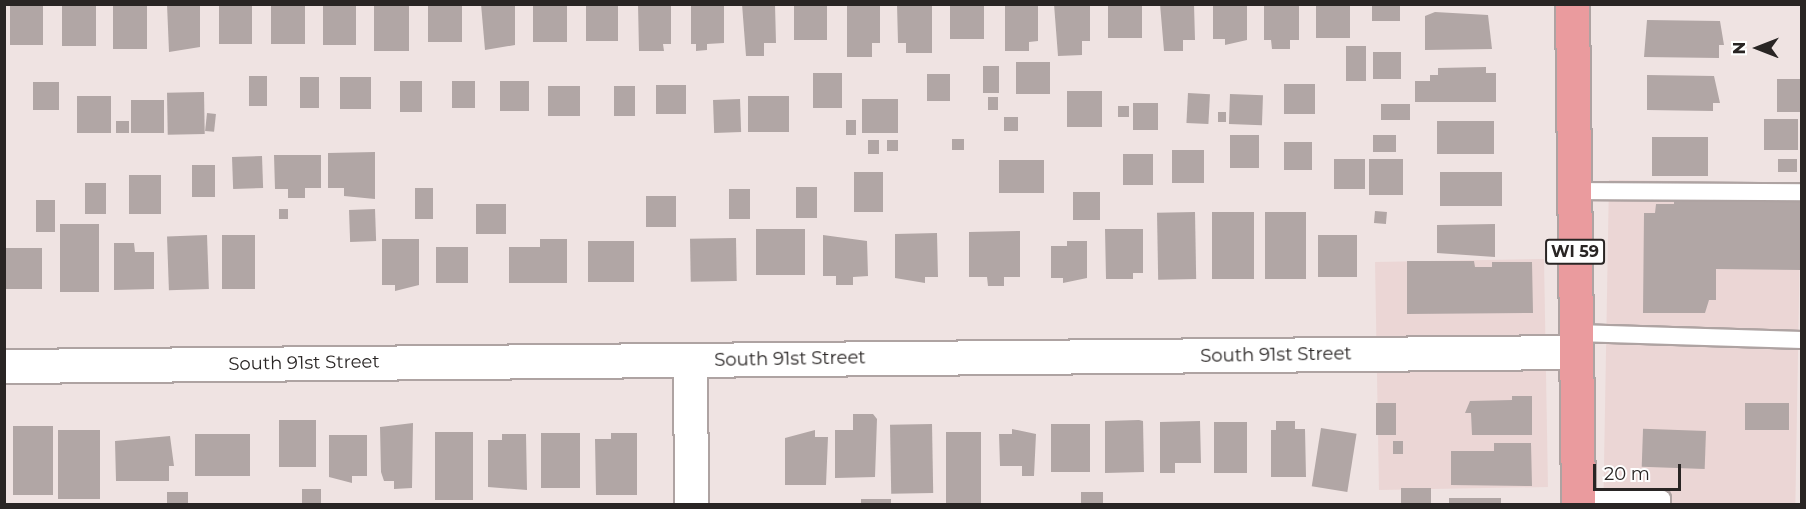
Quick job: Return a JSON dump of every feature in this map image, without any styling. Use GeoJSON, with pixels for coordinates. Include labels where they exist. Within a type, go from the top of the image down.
{"type":"FeatureCollection","features":[{"type":"Feature","properties":{"kind":"main road","name":"WI 59"},"geometry":{"type":"LineString","coordinates":[[1572,4],[1578,502]]}},
{"type":"Feature","properties":{"kind":"street","name":"South 91st Street"},"geometry":{"type":"LineString","coordinates":[[4,366],[690,360],[1576,342]]}},
{"type":"Feature","properties":{"kind":"street"},"geometry":{"type":"LineString","coordinates":[[690,360],[691,504]]}},
{"type":"Feature","properties":{"kind":"lane"},"geometry":{"type":"LineString","coordinates":[[1574,191],[1802,192]]}},
{"type":"Feature","properties":{"kind":"lane"},"geometry":{"type":"LineString","coordinates":[[1576,342],[1802,340]]}},
{"type":"Feature","properties":{"kind":"lane"},"geometry":{"type":"LineString","coordinates":[[1578,502],[1662,499],[1662,504]]}},
{"type":"Feature","properties":{"kind":"shaded area"},"geometry":{"type":"Polygon","coordinates":[[[1609,180],[1801,183],[1795,504],[1603,504],[1609,180]]]}},
{"type":"Feature","properties":{"kind":"shaded area"},"geometry":{"type":"Polygon","coordinates":[[[1544,259],[1548,487],[1379,490],[1375,262],[1544,259]]]}},
{"type":"Feature","properties":{"kind":"building"},"geometry":{"type":"Polygon","coordinates":[[[10,4],[43,4],[43,45],[10,45],[10,4]]]}},
{"type":"Feature","properties":{"kind":"building"},"geometry":{"type":"Polygon","coordinates":[[[62,4],[96,4],[96,46],[62,46],[62,4]]]}},
{"type":"Feature","properties":{"kind":"building"},"geometry":{"type":"Polygon","coordinates":[[[113,4],[147,4],[147,49],[113,49],[113,4]]]}},
{"type":"Feature","properties":{"kind":"building"},"geometry":{"type":"Polygon","coordinates":[[[167,4],[200,4],[200,47],[169,52],[167,4]]]}},
{"type":"Feature","properties":{"kind":"building"},"geometry":{"type":"Polygon","coordinates":[[[219,4],[252,4],[252,44],[219,44],[219,4]]]}},
{"type":"Feature","properties":{"kind":"building"},"geometry":{"type":"Polygon","coordinates":[[[271,4],[305,4],[305,44],[271,44],[271,4]]]}},
{"type":"Feature","properties":{"kind":"building"},"geometry":{"type":"Polygon","coordinates":[[[323,4],[356,4],[356,45],[323,45],[323,4]]]}},
{"type":"Feature","properties":{"kind":"building"},"geometry":{"type":"Polygon","coordinates":[[[374,4],[409,4],[409,51],[374,51],[374,4]]]}},
{"type":"Feature","properties":{"kind":"building"},"geometry":{"type":"Polygon","coordinates":[[[428,4],[462,4],[462,42],[428,42],[428,4]]]}},
{"type":"Feature","properties":{"kind":"building"},"geometry":{"type":"Polygon","coordinates":[[[481,4],[515,4],[515,45],[485,50],[481,4]]]}},
{"type":"Feature","properties":{"kind":"building"},"geometry":{"type":"Polygon","coordinates":[[[533,4],[567,4],[567,42],[533,42],[533,4]]]}},
{"type":"Feature","properties":{"kind":"building"},"geometry":{"type":"Polygon","coordinates":[[[586,4],[618,4],[618,41],[586,41],[586,4]]]}},
{"type":"Feature","properties":{"kind":"building"},"geometry":{"type":"Polygon","coordinates":[[[638,4],[671,4],[671,44],[663,44],[664,51],[639,51],[638,4]]]}},
{"type":"Feature","properties":{"kind":"building"},"geometry":{"type":"Polygon","coordinates":[[[691,4],[724,4],[724,43],[707,44],[707,50],[696,51],[696,44],[691,44],[691,4]]]}},
{"type":"Feature","properties":{"kind":"building"},"geometry":{"type":"Polygon","coordinates":[[[742,4],[775,4],[776,43],[764,43],[764,56],[746,56],[742,4]]]}},
{"type":"Feature","properties":{"kind":"building"},"geometry":{"type":"Polygon","coordinates":[[[794,4],[827,4],[827,40],[794,40],[794,4]]]}},
{"type":"Feature","properties":{"kind":"building"},"geometry":{"type":"Polygon","coordinates":[[[847,4],[880,4],[880,43],[872,43],[872,57],[847,57],[847,4]]]}},
{"type":"Feature","properties":{"kind":"building"},"geometry":{"type":"Polygon","coordinates":[[[897,4],[932,4],[932,53],[906,53],[906,43],[898,43],[897,4]]]}},
{"type":"Feature","properties":{"kind":"building"},"geometry":{"type":"Polygon","coordinates":[[[950,4],[984,4],[984,39],[950,39],[950,4]]]}},
{"type":"Feature","properties":{"kind":"building"},"geometry":{"type":"Polygon","coordinates":[[[1005,4],[1038,4],[1038,41],[1029,42],[1029,51],[1005,51],[1005,4]]]}},
{"type":"Feature","properties":{"kind":"building"},"geometry":{"type":"Polygon","coordinates":[[[1054,4],[1090,4],[1090,41],[1082,41],[1082,55],[1058,56],[1054,4]]]}},
{"type":"Feature","properties":{"kind":"building"},"geometry":{"type":"Polygon","coordinates":[[[1108,4],[1142,4],[1142,38],[1108,38],[1108,4]]]}},
{"type":"Feature","properties":{"kind":"building"},"geometry":{"type":"Polygon","coordinates":[[[1160,4],[1194,4],[1195,40],[1183,40],[1183,51],[1164,51],[1160,4]]]}},
{"type":"Feature","properties":{"kind":"building"},"geometry":{"type":"Polygon","coordinates":[[[1213,4],[1247,4],[1247,40],[1225,45],[1225,39],[1213,39],[1213,4]]]}},
{"type":"Feature","properties":{"kind":"building"},"geometry":{"type":"Polygon","coordinates":[[[1264,4],[1299,4],[1299,40],[1290,40],[1290,49],[1272,49],[1271,40],[1264,40],[1264,4]]]}},
{"type":"Feature","properties":{"kind":"building"},"geometry":{"type":"Polygon","coordinates":[[[1316,4],[1350,4],[1350,38],[1316,38],[1316,4]]]}},
{"type":"Feature","properties":{"kind":"building"},"geometry":{"type":"Polygon","coordinates":[[[1372,4],[1400,4],[1400,21],[1372,21],[1372,4]]]}},
{"type":"Feature","properties":{"kind":"building"},"geometry":{"type":"Polygon","coordinates":[[[1435,12],[1488,15],[1492,49],[1425,50],[1425,16],[1435,12]]]}},
{"type":"Feature","properties":{"kind":"building"},"geometry":{"type":"Polygon","coordinates":[[[1647,20],[1720,21],[1724,45],[1719,45],[1719,58],[1644,57],[1647,20]]]}},
{"type":"Feature","properties":{"kind":"building"},"geometry":{"type":"Polygon","coordinates":[[[1346,46],[1366,46],[1366,81],[1346,81],[1346,46]]]}},
{"type":"Feature","properties":{"kind":"building"},"geometry":{"type":"Polygon","coordinates":[[[1373,52],[1401,52],[1401,79],[1373,79],[1373,52]]]}},
{"type":"Feature","properties":{"kind":"building"},"geometry":{"type":"Polygon","coordinates":[[[1016,62],[1050,62],[1050,94],[1016,94],[1016,62]]]}},
{"type":"Feature","properties":{"kind":"building"},"geometry":{"type":"Polygon","coordinates":[[[983,66],[999,66],[999,93],[983,93],[983,66]]]}},
{"type":"Feature","properties":{"kind":"building"},"geometry":{"type":"Polygon","coordinates":[[[1486,67],[1486,73],[1496,73],[1496,102],[1415,102],[1415,81],[1430,81],[1430,75],[1438,75],[1438,68],[1486,67]]]}},
{"type":"Feature","properties":{"kind":"building"},"geometry":{"type":"Polygon","coordinates":[[[813,73],[842,73],[842,108],[813,108],[813,73]]]}},
{"type":"Feature","properties":{"kind":"building"},"geometry":{"type":"Polygon","coordinates":[[[927,74],[950,74],[950,101],[927,101],[927,74]]]}},
{"type":"Feature","properties":{"kind":"building"},"geometry":{"type":"Polygon","coordinates":[[[1647,75],[1714,76],[1720,103],[1713,103],[1713,111],[1647,110],[1647,75]]]}},
{"type":"Feature","properties":{"kind":"building"},"geometry":{"type":"Polygon","coordinates":[[[249,76],[267,76],[267,106],[249,106],[249,76]]]}},
{"type":"Feature","properties":{"kind":"building"},"geometry":{"type":"Polygon","coordinates":[[[300,77],[319,77],[319,108],[300,108],[300,77]]]}},
{"type":"Feature","properties":{"kind":"building"},"geometry":{"type":"Polygon","coordinates":[[[340,77],[371,77],[371,109],[340,109],[340,77]]]}},
{"type":"Feature","properties":{"kind":"building"},"geometry":{"type":"Polygon","coordinates":[[[1777,79],[1802,79],[1802,112],[1777,112],[1777,79]]]}},
{"type":"Feature","properties":{"kind":"building"},"geometry":{"type":"Polygon","coordinates":[[[400,81],[422,81],[422,112],[400,112],[400,81]]]}},
{"type":"Feature","properties":{"kind":"building"},"geometry":{"type":"Polygon","coordinates":[[[452,81],[475,81],[475,108],[452,108],[452,81]]]}},
{"type":"Feature","properties":{"kind":"building"},"geometry":{"type":"Polygon","coordinates":[[[500,81],[529,81],[529,111],[500,111],[500,81]]]}},
{"type":"Feature","properties":{"kind":"building"},"geometry":{"type":"Polygon","coordinates":[[[33,82],[59,82],[59,110],[33,110],[33,82]]]}},
{"type":"Feature","properties":{"kind":"building"},"geometry":{"type":"Polygon","coordinates":[[[1284,84],[1315,84],[1315,114],[1284,114],[1284,84]]]}},
{"type":"Feature","properties":{"kind":"building"},"geometry":{"type":"Polygon","coordinates":[[[656,85],[686,85],[686,114],[656,114],[656,85]]]}},
{"type":"Feature","properties":{"kind":"building"},"geometry":{"type":"Polygon","coordinates":[[[548,86],[580,86],[580,116],[548,116],[548,86]]]}},
{"type":"Feature","properties":{"kind":"building"},"geometry":{"type":"Polygon","coordinates":[[[614,86],[635,86],[635,116],[614,116],[614,86]]]}},
{"type":"Feature","properties":{"kind":"building"},"geometry":{"type":"Polygon","coordinates":[[[1067,91],[1102,91],[1102,127],[1067,127],[1067,91]]]}},
{"type":"Feature","properties":{"kind":"building"},"geometry":{"type":"Polygon","coordinates":[[[204,92],[205,134],[168,135],[167,93],[204,92]]]}},
{"type":"Feature","properties":{"kind":"building"},"geometry":{"type":"Polygon","coordinates":[[[1188,93],[1210,94],[1208,124],[1186,123],[1188,93]]]}},
{"type":"Feature","properties":{"kind":"building"},"geometry":{"type":"Polygon","coordinates":[[[1230,94],[1263,95],[1262,125],[1229,124],[1230,94]]]}},
{"type":"Feature","properties":{"kind":"building"},"geometry":{"type":"Polygon","coordinates":[[[77,96],[111,96],[111,133],[77,133],[77,96]]]}},
{"type":"Feature","properties":{"kind":"building"},"geometry":{"type":"Polygon","coordinates":[[[748,96],[789,96],[789,132],[748,132],[748,96]]]}},
{"type":"Feature","properties":{"kind":"building"},"geometry":{"type":"Polygon","coordinates":[[[988,97],[998,97],[998,110],[988,110],[988,97]]]}},
{"type":"Feature","properties":{"kind":"building"},"geometry":{"type":"Polygon","coordinates":[[[740,99],[741,132],[714,133],[713,100],[740,99]]]}},
{"type":"Feature","properties":{"kind":"building"},"geometry":{"type":"Polygon","coordinates":[[[862,99],[898,99],[898,133],[862,133],[862,99]]]}},
{"type":"Feature","properties":{"kind":"building"},"geometry":{"type":"Polygon","coordinates":[[[131,100],[164,100],[164,133],[131,133],[131,100]]]}},
{"type":"Feature","properties":{"kind":"building"},"geometry":{"type":"Polygon","coordinates":[[[1133,103],[1158,103],[1158,130],[1133,130],[1133,103]]]}},
{"type":"Feature","properties":{"kind":"building"},"geometry":{"type":"Polygon","coordinates":[[[1381,104],[1410,104],[1410,120],[1381,120],[1381,104]]]}},
{"type":"Feature","properties":{"kind":"building"},"geometry":{"type":"Polygon","coordinates":[[[1118,106],[1129,106],[1129,117],[1118,117],[1118,106]]]}},
{"type":"Feature","properties":{"kind":"building"},"geometry":{"type":"Polygon","coordinates":[[[1218,112],[1226,112],[1226,122],[1218,122],[1218,112]]]}},
{"type":"Feature","properties":{"kind":"building"},"geometry":{"type":"Polygon","coordinates":[[[207,113],[216,114],[214,132],[205,131],[207,113]]]}},
{"type":"Feature","properties":{"kind":"building"},"geometry":{"type":"Polygon","coordinates":[[[1004,117],[1018,117],[1018,131],[1004,131],[1004,117]]]}},
{"type":"Feature","properties":{"kind":"building"},"geometry":{"type":"Polygon","coordinates":[[[1764,119],[1798,119],[1798,150],[1764,150],[1764,119]]]}},
{"type":"Feature","properties":{"kind":"building"},"geometry":{"type":"Polygon","coordinates":[[[846,120],[856,120],[856,135],[846,135],[846,120]]]}},
{"type":"Feature","properties":{"kind":"building"},"geometry":{"type":"Polygon","coordinates":[[[116,121],[129,121],[129,133],[116,133],[116,121]]]}},
{"type":"Feature","properties":{"kind":"building"},"geometry":{"type":"Polygon","coordinates":[[[1437,121],[1494,121],[1494,154],[1437,154],[1437,121]]]}},
{"type":"Feature","properties":{"kind":"building"},"geometry":{"type":"Polygon","coordinates":[[[1230,135],[1259,135],[1259,168],[1230,168],[1230,135]]]}},
{"type":"Feature","properties":{"kind":"building"},"geometry":{"type":"Polygon","coordinates":[[[1373,135],[1396,135],[1396,152],[1373,152],[1373,135]]]}},
{"type":"Feature","properties":{"kind":"building"},"geometry":{"type":"Polygon","coordinates":[[[1652,137],[1708,137],[1708,176],[1652,176],[1652,137]]]}},
{"type":"Feature","properties":{"kind":"building"},"geometry":{"type":"Polygon","coordinates":[[[952,139],[964,139],[964,150],[952,150],[952,139]]]}},
{"type":"Feature","properties":{"kind":"building"},"geometry":{"type":"Polygon","coordinates":[[[868,140],[879,140],[879,154],[868,154],[868,140]]]}},
{"type":"Feature","properties":{"kind":"building"},"geometry":{"type":"Polygon","coordinates":[[[887,140],[898,140],[898,151],[887,151],[887,140]]]}},
{"type":"Feature","properties":{"kind":"building"},"geometry":{"type":"Polygon","coordinates":[[[1284,142],[1312,142],[1312,170],[1284,170],[1284,142]]]}},
{"type":"Feature","properties":{"kind":"building"},"geometry":{"type":"Polygon","coordinates":[[[1172,150],[1204,150],[1204,183],[1172,183],[1172,150]]]}},
{"type":"Feature","properties":{"kind":"building"},"geometry":{"type":"Polygon","coordinates":[[[375,152],[375,199],[344,196],[344,188],[328,188],[328,153],[375,152]]]}},
{"type":"Feature","properties":{"kind":"building"},"geometry":{"type":"Polygon","coordinates":[[[1123,154],[1153,154],[1153,185],[1123,185],[1123,154]]]}},
{"type":"Feature","properties":{"kind":"building"},"geometry":{"type":"Polygon","coordinates":[[[274,155],[321,155],[321,188],[305,188],[305,198],[288,198],[288,189],[275,189],[274,155]]]}},
{"type":"Feature","properties":{"kind":"building"},"geometry":{"type":"Polygon","coordinates":[[[262,156],[263,188],[233,189],[232,157],[262,156]]]}},
{"type":"Feature","properties":{"kind":"building"},"geometry":{"type":"Polygon","coordinates":[[[1334,159],[1365,159],[1365,189],[1334,189],[1334,159]]]}},
{"type":"Feature","properties":{"kind":"building"},"geometry":{"type":"Polygon","coordinates":[[[1369,159],[1403,159],[1403,195],[1369,195],[1369,159]]]}},
{"type":"Feature","properties":{"kind":"building"},"geometry":{"type":"Polygon","coordinates":[[[1778,159],[1797,159],[1797,172],[1778,172],[1778,159]]]}},
{"type":"Feature","properties":{"kind":"building"},"geometry":{"type":"Polygon","coordinates":[[[999,160],[1044,160],[1044,193],[999,193],[999,160]]]}},
{"type":"Feature","properties":{"kind":"building"},"geometry":{"type":"Polygon","coordinates":[[[192,165],[215,165],[215,197],[192,197],[192,165]]]}},
{"type":"Feature","properties":{"kind":"building"},"geometry":{"type":"Polygon","coordinates":[[[854,172],[883,172],[883,212],[854,212],[854,172]]]}},
{"type":"Feature","properties":{"kind":"building"},"geometry":{"type":"Polygon","coordinates":[[[1440,172],[1502,172],[1502,206],[1440,206],[1440,172]]]}},
{"type":"Feature","properties":{"kind":"building"},"geometry":{"type":"Polygon","coordinates":[[[129,175],[161,175],[161,214],[129,214],[129,175]]]}},
{"type":"Feature","properties":{"kind":"building"},"geometry":{"type":"Polygon","coordinates":[[[85,183],[106,183],[106,214],[85,214],[85,183]]]}},
{"type":"Feature","properties":{"kind":"building"},"geometry":{"type":"Polygon","coordinates":[[[796,187],[817,187],[817,218],[796,218],[796,187]]]}},
{"type":"Feature","properties":{"kind":"building"},"geometry":{"type":"Polygon","coordinates":[[[415,188],[433,188],[433,219],[415,219],[415,188]]]}},
{"type":"Feature","properties":{"kind":"building"},"geometry":{"type":"Polygon","coordinates":[[[729,189],[750,189],[750,219],[729,219],[729,189]]]}},
{"type":"Feature","properties":{"kind":"building"},"geometry":{"type":"Polygon","coordinates":[[[1073,192],[1100,192],[1100,220],[1073,220],[1073,192]]]}},
{"type":"Feature","properties":{"kind":"building"},"geometry":{"type":"Polygon","coordinates":[[[646,196],[676,196],[676,227],[646,227],[646,196]]]}},
{"type":"Feature","properties":{"kind":"building"},"geometry":{"type":"Polygon","coordinates":[[[1674,197],[1802,199],[1802,270],[1716,269],[1716,300],[1709,300],[1705,313],[1643,313],[1644,213],[1655,213],[1656,204],[1674,204],[1674,197]]]}},
{"type":"Feature","properties":{"kind":"building"},"geometry":{"type":"Polygon","coordinates":[[[36,200],[55,200],[55,232],[36,232],[36,200]]]}},
{"type":"Feature","properties":{"kind":"building"},"geometry":{"type":"Polygon","coordinates":[[[476,204],[506,204],[506,234],[476,234],[476,204]]]}},
{"type":"Feature","properties":{"kind":"building"},"geometry":{"type":"Polygon","coordinates":[[[279,209],[288,209],[288,219],[279,219],[279,209]]]}},
{"type":"Feature","properties":{"kind":"building"},"geometry":{"type":"Polygon","coordinates":[[[375,209],[376,241],[350,242],[349,210],[375,209]]]}},
{"type":"Feature","properties":{"kind":"building"},"geometry":{"type":"Polygon","coordinates":[[[1375,211],[1387,212],[1386,224],[1374,223],[1375,211]]]}},
{"type":"Feature","properties":{"kind":"building"},"geometry":{"type":"Polygon","coordinates":[[[1195,212],[1196,279],[1158,280],[1157,213],[1195,212]]]}},
{"type":"Feature","properties":{"kind":"building"},"geometry":{"type":"Polygon","coordinates":[[[1212,212],[1254,212],[1254,279],[1212,279],[1212,212]]]}},
{"type":"Feature","properties":{"kind":"building"},"geometry":{"type":"Polygon","coordinates":[[[1265,212],[1306,212],[1306,279],[1265,279],[1265,212]]]}},
{"type":"Feature","properties":{"kind":"building"},"geometry":{"type":"Polygon","coordinates":[[[60,224],[99,224],[99,292],[60,292],[60,224]]]}},
{"type":"Feature","properties":{"kind":"building"},"geometry":{"type":"Polygon","coordinates":[[[1495,224],[1495,257],[1437,253],[1437,225],[1495,224]]]}},
{"type":"Feature","properties":{"kind":"building"},"geometry":{"type":"Polygon","coordinates":[[[756,229],[805,229],[805,275],[756,275],[756,229]]]}},
{"type":"Feature","properties":{"kind":"building"},"geometry":{"type":"Polygon","coordinates":[[[1105,229],[1143,229],[1143,273],[1133,273],[1133,279],[1106,279],[1105,229]]]}},
{"type":"Feature","properties":{"kind":"building"},"geometry":{"type":"Polygon","coordinates":[[[1020,231],[1020,277],[1004,277],[1004,286],[988,286],[987,277],[969,277],[969,232],[1020,231]]]}},
{"type":"Feature","properties":{"kind":"building"},"geometry":{"type":"Polygon","coordinates":[[[937,233],[938,277],[925,277],[925,283],[895,278],[895,234],[937,233]]]}},
{"type":"Feature","properties":{"kind":"building"},"geometry":{"type":"Polygon","coordinates":[[[207,235],[209,289],[169,290],[167,236],[207,235]]]}},
{"type":"Feature","properties":{"kind":"building"},"geometry":{"type":"Polygon","coordinates":[[[222,235],[255,235],[255,289],[222,289],[222,235]]]}},
{"type":"Feature","properties":{"kind":"building"},"geometry":{"type":"Polygon","coordinates":[[[823,235],[867,241],[868,276],[853,277],[853,285],[836,285],[836,276],[823,276],[823,235]]]}},
{"type":"Feature","properties":{"kind":"building"},"geometry":{"type":"Polygon","coordinates":[[[1318,235],[1357,235],[1357,277],[1318,277],[1318,235]]]}},
{"type":"Feature","properties":{"kind":"building"},"geometry":{"type":"Polygon","coordinates":[[[736,238],[737,281],[691,282],[690,239],[736,238]]]}},
{"type":"Feature","properties":{"kind":"building"},"geometry":{"type":"Polygon","coordinates":[[[382,239],[419,239],[419,285],[395,291],[395,285],[382,285],[382,239]]]}},
{"type":"Feature","properties":{"kind":"building"},"geometry":{"type":"Polygon","coordinates":[[[540,239],[567,239],[567,283],[509,283],[509,247],[540,247],[540,239]]]}},
{"type":"Feature","properties":{"kind":"building"},"geometry":{"type":"Polygon","coordinates":[[[588,241],[634,241],[634,282],[588,282],[588,241]]]}},
{"type":"Feature","properties":{"kind":"building"},"geometry":{"type":"Polygon","coordinates":[[[1067,241],[1087,241],[1087,278],[1063,283],[1063,278],[1051,278],[1051,246],[1067,246],[1067,241]]]}},
{"type":"Feature","properties":{"kind":"building"},"geometry":{"type":"Polygon","coordinates":[[[114,243],[134,243],[135,252],[154,252],[154,289],[114,290],[114,243]]]}},
{"type":"Feature","properties":{"kind":"building"},"geometry":{"type":"Polygon","coordinates":[[[436,247],[468,247],[468,283],[436,283],[436,247]]]}},
{"type":"Feature","properties":{"kind":"building"},"geometry":{"type":"Polygon","coordinates":[[[4,248],[42,248],[42,289],[4,289],[4,248]]]}},
{"type":"Feature","properties":{"kind":"building"},"geometry":{"type":"Polygon","coordinates":[[[1407,261],[1474,261],[1475,267],[1492,267],[1492,262],[1532,262],[1533,313],[1407,314],[1407,261]]]}},
{"type":"Feature","properties":{"kind":"building"},"geometry":{"type":"Polygon","coordinates":[[[1512,396],[1532,396],[1532,435],[1472,435],[1471,413],[1465,413],[1470,401],[1512,400],[1512,396]]]}},
{"type":"Feature","properties":{"kind":"building"},"geometry":{"type":"Polygon","coordinates":[[[1376,403],[1396,403],[1396,435],[1376,435],[1376,403]]]}},
{"type":"Feature","properties":{"kind":"building"},"geometry":{"type":"Polygon","coordinates":[[[1745,403],[1789,403],[1789,430],[1745,430],[1745,403]]]}},
{"type":"Feature","properties":{"kind":"building"},"geometry":{"type":"Polygon","coordinates":[[[853,414],[873,414],[877,419],[875,477],[835,478],[835,430],[853,430],[853,414]]]}},
{"type":"Feature","properties":{"kind":"building"},"geometry":{"type":"Polygon","coordinates":[[[279,420],[316,420],[316,467],[279,467],[279,420]]]}},
{"type":"Feature","properties":{"kind":"building"},"geometry":{"type":"Polygon","coordinates":[[[1105,421],[1143,421],[1144,472],[1105,473],[1105,421]]]}},
{"type":"Feature","properties":{"kind":"building"},"geometry":{"type":"Polygon","coordinates":[[[1200,421],[1201,463],[1175,463],[1175,473],[1160,473],[1160,422],[1200,421]]]}},
{"type":"Feature","properties":{"kind":"building"},"geometry":{"type":"Polygon","coordinates":[[[1276,421],[1295,421],[1295,429],[1305,429],[1306,477],[1271,477],[1271,430],[1276,430],[1276,421]]]}},
{"type":"Feature","properties":{"kind":"building"},"geometry":{"type":"Polygon","coordinates":[[[1214,422],[1247,422],[1247,473],[1214,473],[1214,422]]]}},
{"type":"Feature","properties":{"kind":"building"},"geometry":{"type":"Polygon","coordinates":[[[413,423],[412,488],[394,489],[394,481],[384,481],[381,472],[380,427],[413,423]]]}},
{"type":"Feature","properties":{"kind":"building"},"geometry":{"type":"Polygon","coordinates":[[[932,424],[933,493],[891,494],[890,425],[932,424]]]}},
{"type":"Feature","properties":{"kind":"building"},"geometry":{"type":"Polygon","coordinates":[[[1051,424],[1090,424],[1090,472],[1051,472],[1051,424]]]}},
{"type":"Feature","properties":{"kind":"building"},"geometry":{"type":"Polygon","coordinates":[[[13,426],[53,426],[53,495],[13,495],[13,426]]]}},
{"type":"Feature","properties":{"kind":"building"},"geometry":{"type":"Polygon","coordinates":[[[1321,428],[1357,434],[1347,492],[1312,486],[1321,428]]]}},
{"type":"Feature","properties":{"kind":"building"},"geometry":{"type":"Polygon","coordinates":[[[1012,429],[1036,434],[1034,476],[1022,476],[1022,466],[1000,466],[999,434],[1012,434],[1012,429]]]}},
{"type":"Feature","properties":{"kind":"building"},"geometry":{"type":"Polygon","coordinates":[[[1643,429],[1706,431],[1705,469],[1642,467],[1643,429]]]}},
{"type":"Feature","properties":{"kind":"building"},"geometry":{"type":"Polygon","coordinates":[[[58,430],[100,430],[100,499],[58,499],[58,430]]]}},
{"type":"Feature","properties":{"kind":"building"},"geometry":{"type":"Polygon","coordinates":[[[815,430],[815,437],[828,437],[826,485],[785,485],[785,438],[815,430]]]}},
{"type":"Feature","properties":{"kind":"building"},"geometry":{"type":"Polygon","coordinates":[[[435,432],[473,432],[473,500],[435,500],[435,432]]]}},
{"type":"Feature","properties":{"kind":"building"},"geometry":{"type":"Polygon","coordinates":[[[946,432],[981,432],[981,504],[946,504],[946,432]]]}},
{"type":"Feature","properties":{"kind":"building"},"geometry":{"type":"Polygon","coordinates":[[[541,433],[580,433],[580,488],[541,488],[541,433]]]}},
{"type":"Feature","properties":{"kind":"building"},"geometry":{"type":"Polygon","coordinates":[[[611,433],[637,433],[637,495],[596,495],[595,439],[611,439],[611,433]]]}},
{"type":"Feature","properties":{"kind":"building"},"geometry":{"type":"Polygon","coordinates":[[[195,434],[250,434],[250,476],[195,476],[195,434]]]}},
{"type":"Feature","properties":{"kind":"building"},"geometry":{"type":"Polygon","coordinates":[[[502,434],[526,434],[527,490],[488,487],[488,440],[502,440],[502,434]]]}},
{"type":"Feature","properties":{"kind":"building"},"geometry":{"type":"Polygon","coordinates":[[[329,435],[367,435],[367,476],[352,476],[352,483],[329,477],[329,435]]]}},
{"type":"Feature","properties":{"kind":"building"},"geometry":{"type":"Polygon","coordinates":[[[170,436],[174,466],[169,466],[169,481],[116,481],[115,441],[170,436]]]}},
{"type":"Feature","properties":{"kind":"building"},"geometry":{"type":"Polygon","coordinates":[[[1393,441],[1403,441],[1403,454],[1393,454],[1393,441]]]}},
{"type":"Feature","properties":{"kind":"building"},"geometry":{"type":"Polygon","coordinates":[[[1494,443],[1531,443],[1532,486],[1451,485],[1451,451],[1494,451],[1494,443]]]}},
{"type":"Feature","properties":{"kind":"building"},"geometry":{"type":"Polygon","coordinates":[[[1401,488],[1431,488],[1431,504],[1401,504],[1401,488]]]}},
{"type":"Feature","properties":{"kind":"building"},"geometry":{"type":"Polygon","coordinates":[[[302,489],[321,489],[321,504],[302,504],[302,489]]]}},
{"type":"Feature","properties":{"kind":"building"},"geometry":{"type":"Polygon","coordinates":[[[167,492],[188,492],[188,504],[167,504],[167,492]]]}},
{"type":"Feature","properties":{"kind":"building"},"geometry":{"type":"Polygon","coordinates":[[[1081,492],[1103,492],[1103,504],[1081,504],[1081,492]]]}},
{"type":"Feature","properties":{"kind":"building"},"geometry":{"type":"Polygon","coordinates":[[[1449,498],[1501,498],[1501,504],[1449,504],[1449,498]]]}},
{"type":"Feature","properties":{"kind":"building"},"geometry":{"type":"Polygon","coordinates":[[[861,499],[891,499],[891,504],[861,504],[861,499]]]}}]}
